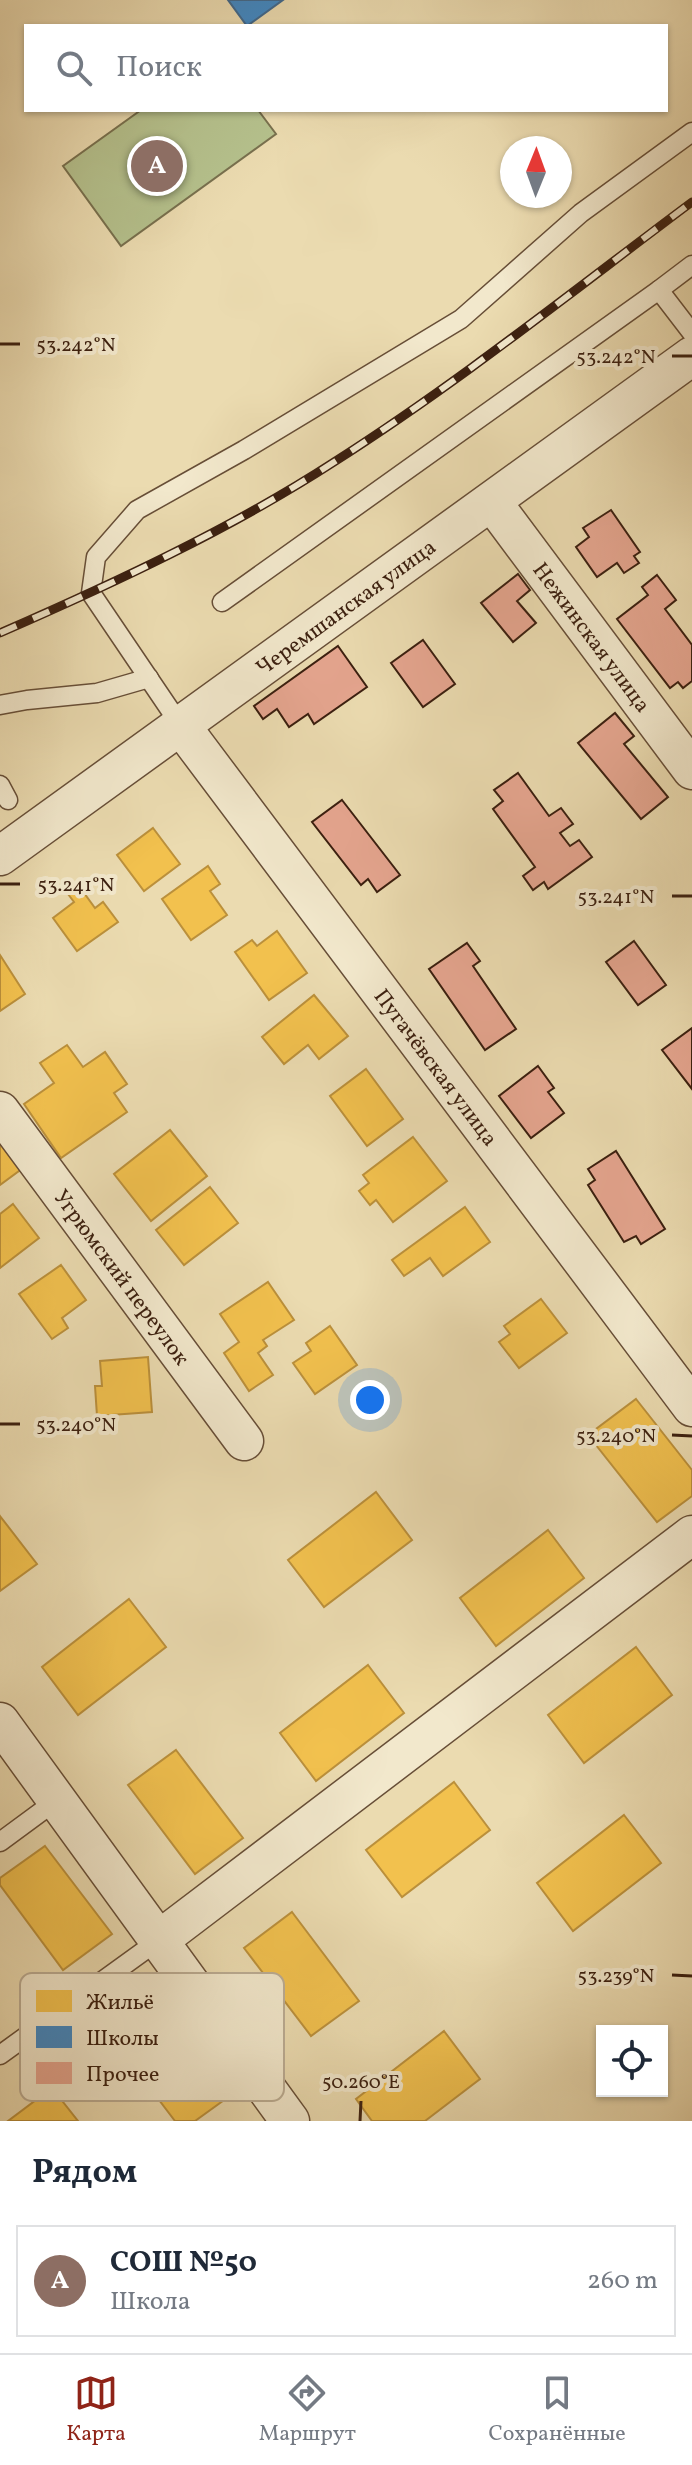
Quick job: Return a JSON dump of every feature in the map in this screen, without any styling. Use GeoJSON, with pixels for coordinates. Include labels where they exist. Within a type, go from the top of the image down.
{"type":"FeatureCollection","features":[{"type":"Feature","properties":{"kind":"street","name":"Черемшанская улица"},"geometry":{"type":"LineString","coordinates":[[0,856],[692,356]]}},
{"type":"Feature","properties":{"kind":"street","name":"Нежинская улица"},"geometry":{"type":"LineString","coordinates":[[492,502],[692,770]]}},
{"type":"Feature","properties":{"kind":"street","name":"Пугачёвская улица"},"geometry":{"type":"LineString","coordinates":[[181,726],[692,1407]]}},
{"type":"Feature","properties":{"kind":"street","name":"Угрюмский переулок"},"geometry":{"type":"LineString","coordinates":[[0,1111],[244,1441]]}},
{"type":"Feature","properties":{"kind":"street"},"geometry":{"type":"LineString","coordinates":[[159,1940],[692,1535]]}},
{"type":"Feature","properties":{"kind":"street"},"geometry":{"type":"LineString","coordinates":[[0,1722],[183,1973]]}},
{"type":"Feature","properties":{"kind":"street"},"geometry":{"type":"LineString","coordinates":[[276,2101],[290,2121]]}},
{"type":"Feature","properties":{"kind":"lane"},"geometry":{"type":"LineString","coordinates":[[181,726],[91,593],[96,557],[137,510],[244,450],[461,319],[581,213],[692,132]]}},
{"type":"Feature","properties":{"kind":"lane"},"geometry":{"type":"LineString","coordinates":[[222,602],[692,265]]}},
{"type":"Feature","properties":{"kind":"lane"},"geometry":{"type":"LineString","coordinates":[[659,290],[692,333]]}},
{"type":"Feature","properties":{"kind":"lane"},"geometry":{"type":"LineString","coordinates":[[0,705],[97,693],[149,678]]}},
{"type":"Feature","properties":{"kind":"lane"},"geometry":{"type":"LineString","coordinates":[[0,1842],[57,1800]]}},
{"type":"Feature","properties":{"kind":"lane"},"geometry":{"type":"LineString","coordinates":[[113,1973],[159,1940]]}},
{"type":"Feature","properties":{"kind":"lane"},"geometry":{"type":"LineString","coordinates":[[0,2055],[20,2041]]}},
{"type":"Feature","properties":{"kind":"green space"},"geometry":{"type":"Polygon","coordinates":[[[138,112],[260,112],[276,134],[121,246],[63,166],[138,112]]]}},
{"type":"Feature","properties":{"kind":"building: Жильё"},"geometry":{"type":"Polygon","coordinates":[[[153,828],[180,864],[144,891],[117,855],[153,828]]]}},
{"type":"Feature","properties":{"kind":"building: Жильё"},"geometry":{"type":"Polygon","coordinates":[[[208,866],[220,884],[210,891],[227,915],[191,940],[162,899],[208,866]]]}},
{"type":"Feature","properties":{"kind":"building: Жильё"},"geometry":{"type":"Polygon","coordinates":[[[79,886],[95,908],[103,902],[118,922],[77,951],[53,918],[74,902],[68,894],[79,886]]]}},
{"type":"Feature","properties":{"kind":"building: Жильё"},"geometry":{"type":"Polygon","coordinates":[[[277,931],[307,973],[269,1000],[235,952],[252,940],[257,946],[277,931]]]}},
{"type":"Feature","properties":{"kind":"building: Жильё"},"geometry":{"type":"Polygon","coordinates":[[[0,955],[25,994],[0,1011],[0,955]]]}},
{"type":"Feature","properties":{"kind":"building: Жильё"},"geometry":{"type":"Polygon","coordinates":[[[314,995],[348,1036],[319,1059],[308,1045],[284,1064],[262,1037],[314,995]]]}},
{"type":"Feature","properties":{"kind":"building: Жильё"},"geometry":{"type":"Polygon","coordinates":[[[67,1045],[83,1067],[105,1052],[127,1084],[114,1093],[127,1112],[61,1158],[24,1104],[54,1083],[40,1063],[67,1045]]]}},
{"type":"Feature","properties":{"kind":"building: Жильё"},"geometry":{"type":"Polygon","coordinates":[[[366,1069],[403,1119],[367,1146],[330,1096],[366,1069]]]}},
{"type":"Feature","properties":{"kind":"building: Жильё"},"geometry":{"type":"Polygon","coordinates":[[[170,1130],[207,1176],[151,1221],[114,1174],[170,1130]]]}},
{"type":"Feature","properties":{"kind":"building: Жильё"},"geometry":{"type":"Polygon","coordinates":[[[413,1137],[447,1181],[393,1222],[376,1200],[370,1205],[359,1191],[369,1183],[363,1175],[413,1137]]]}},
{"type":"Feature","properties":{"kind":"building: Жильё"},"geometry":{"type":"Polygon","coordinates":[[[0,1138],[23,1168],[0,1185],[0,1138]]]}},
{"type":"Feature","properties":{"kind":"building: Жильё"},"geometry":{"type":"Polygon","coordinates":[[[210,1187],[238,1223],[184,1265],[156,1230],[210,1187]]]}},
{"type":"Feature","properties":{"kind":"building: Жильё"},"geometry":{"type":"Polygon","coordinates":[[[13,1204],[39,1238],[0,1268],[0,1214],[13,1204]]]}},
{"type":"Feature","properties":{"kind":"building: Жильё"},"geometry":{"type":"Polygon","coordinates":[[[465,1207],[490,1242],[443,1276],[430,1258],[404,1276],[392,1260],[465,1207]]]}},
{"type":"Feature","properties":{"kind":"building: Жильё"},"geometry":{"type":"Polygon","coordinates":[[[61,1265],[86,1300],[62,1318],[68,1328],[52,1339],[19,1294],[61,1265]]]}},
{"type":"Feature","properties":{"kind":"building: Жильё"},"geometry":{"type":"Polygon","coordinates":[[[268,1282],[294,1320],[263,1340],[267,1346],[258,1353],[273,1375],[249,1391],[224,1353],[239,1342],[220,1314],[268,1282]]]}},
{"type":"Feature","properties":{"kind":"building: Жильё"},"geometry":{"type":"Polygon","coordinates":[[[541,1299],[567,1333],[519,1368],[499,1342],[510,1334],[504,1326],[541,1299]]]}},
{"type":"Feature","properties":{"kind":"building: Жильё"},"geometry":{"type":"Polygon","coordinates":[[[330,1326],[357,1365],[315,1394],[293,1363],[311,1351],[306,1343],[330,1326]]]}},
{"type":"Feature","properties":{"kind":"building: Жильё"},"geometry":{"type":"Polygon","coordinates":[[[148,1357],[152,1412],[97,1416],[95,1386],[102,1386],[100,1361],[148,1357]]]}},
{"type":"Feature","properties":{"kind":"building: Жильё"},"geometry":{"type":"Polygon","coordinates":[[[636,1399],[692,1470],[692,1496],[657,1522],[588,1435],[636,1399]]]}},
{"type":"Feature","properties":{"kind":"building: Жильё"},"geometry":{"type":"Polygon","coordinates":[[[376,1492],[412,1540],[324,1607],[288,1560],[376,1492]]]}},
{"type":"Feature","properties":{"kind":"building: Жильё"},"geometry":{"type":"Polygon","coordinates":[[[0,1516],[37,1564],[0,1591],[0,1516]]]}},
{"type":"Feature","properties":{"kind":"building: Жильё"},"geometry":{"type":"Polygon","coordinates":[[[548,1530],[584,1578],[496,1646],[460,1598],[548,1530]]]}},
{"type":"Feature","properties":{"kind":"building: Жильё"},"geometry":{"type":"Polygon","coordinates":[[[129,1599],[166,1647],[78,1715],[42,1667],[129,1599]]]}},
{"type":"Feature","properties":{"kind":"building: Жильё"},"geometry":{"type":"Polygon","coordinates":[[[636,1647],[672,1695],[584,1763],[548,1715],[636,1647]]]}},
{"type":"Feature","properties":{"kind":"building: Жильё"},"geometry":{"type":"Polygon","coordinates":[[[368,1665],[404,1713],[316,1781],[280,1733],[368,1665]]]}},
{"type":"Feature","properties":{"kind":"building: Жильё"},"geometry":{"type":"Polygon","coordinates":[[[176,1750],[243,1838],[195,1874],[128,1785],[176,1750]]]}},
{"type":"Feature","properties":{"kind":"building: Жильё"},"geometry":{"type":"Polygon","coordinates":[[[454,1782],[490,1830],[402,1897],[366,1850],[454,1782]]]}},
{"type":"Feature","properties":{"kind":"building: Жильё"},"geometry":{"type":"Polygon","coordinates":[[[624,1815],[661,1863],[573,1931],[537,1883],[624,1815]]]}},
{"type":"Feature","properties":{"kind":"building: Жильё"},"geometry":{"type":"Polygon","coordinates":[[[45,1846],[112,1934],[63,1970],[0,1885],[0,1878],[45,1846]]]}},
{"type":"Feature","properties":{"kind":"building: Жильё"},"geometry":{"type":"Polygon","coordinates":[[[292,1912],[359,2001],[311,2036],[284,2001],[284,1973],[263,1973],[244,1948],[292,1912]]]}},
{"type":"Feature","properties":{"kind":"building: Жильё"},"geometry":{"type":"Polygon","coordinates":[[[444,2031],[480,2079],[425,2121],[372,2121],[356,2099],[444,2031]]]}},
{"type":"Feature","properties":{"kind":"building: Жильё"},"geometry":{"type":"Polygon","coordinates":[[[35,2101],[62,2101],[78,2121],[8,2121],[35,2101]]]}},
{"type":"Feature","properties":{"kind":"building: Жильё"},"geometry":{"type":"Polygon","coordinates":[[[160,2101],[223,2101],[195,2121],[175,2121],[160,2101]]]}},
{"type":"Feature","properties":{"kind":"building: Школы"},"geometry":{"type":"Polygon","coordinates":[[[228,0],[283,0],[250,24],[246,24],[228,0]]]}},
{"type":"Feature","properties":{"kind":"building: Прочее"},"geometry":{"type":"Polygon","coordinates":[[[611,510],[640,552],[634,556],[639,563],[624,573],[617,563],[597,577],[576,547],[589,537],[583,528],[611,510]]]}},
{"type":"Feature","properties":{"kind":"building: Прочее"},"geometry":{"type":"Polygon","coordinates":[[[518,574],[530,590],[517,601],[536,623],[513,642],[481,603],[518,574]]]}},
{"type":"Feature","properties":{"kind":"building: Прочее"},"geometry":{"type":"Polygon","coordinates":[[[657,575],[676,600],[665,609],[692,645],[692,681],[683,688],[678,682],[670,688],[617,619],[648,595],[642,587],[657,575]]]}},
{"type":"Feature","properties":{"kind":"building: Прочее"},"geometry":{"type":"Polygon","coordinates":[[[423,640],[455,684],[423,707],[391,663],[423,640]]]}},
{"type":"Feature","properties":{"kind":"building: Прочее"},"geometry":{"type":"Polygon","coordinates":[[[338,646],[367,687],[314,724],[308,714],[289,727],[277,709],[263,719],[254,706],[338,646]]]}},
{"type":"Feature","properties":{"kind":"building: Прочее"},"geometry":{"type":"Polygon","coordinates":[[[615,713],[634,736],[624,744],[668,797],[641,819],[578,743],[615,713]]]}},
{"type":"Feature","properties":{"kind":"building: Прочее"},"geometry":{"type":"Polygon","coordinates":[[[518,773],[549,816],[561,808],[573,824],[560,833],[570,846],[579,840],[592,857],[548,889],[544,882],[533,890],[523,876],[535,867],[493,809],[503,801],[494,790],[518,773]]]}},
{"type":"Feature","properties":{"kind":"building: Прочее"},"geometry":{"type":"Polygon","coordinates":[[[342,800],[400,875],[377,892],[368,879],[361,885],[312,822],[342,800]]]}},
{"type":"Feature","properties":{"kind":"building: Прочее"},"geometry":{"type":"Polygon","coordinates":[[[634,941],[666,985],[638,1005],[606,962],[634,941]]]}},
{"type":"Feature","properties":{"kind":"building: Прочее"},"geometry":{"type":"Polygon","coordinates":[[[467,943],[480,961],[473,966],[516,1029],[485,1050],[429,969],[467,943]]]}},
{"type":"Feature","properties":{"kind":"building: Прочее"},"geometry":{"type":"Polygon","coordinates":[[[692,1028],[692,1089],[662,1050],[692,1028]]]}},
{"type":"Feature","properties":{"kind":"building: Прочее"},"geometry":{"type":"Polygon","coordinates":[[[538,1066],[554,1088],[548,1092],[564,1113],[531,1138],[499,1096],[538,1066]]]}},
{"type":"Feature","properties":{"kind":"building: Прочее"},"geometry":{"type":"Polygon","coordinates":[[[616,1151],[665,1229],[641,1244],[636,1236],[624,1242],[588,1185],[595,1180],[588,1169],[616,1151]]]}},
{"type":"Feature","properties":{"kind":"railway"},"geometry":{"type":"LineString","coordinates":[[0,633],[170,554],[294,487],[471,368],[692,202]]}},
{"type":"Feature","properties":{"kind":"place","name":"СОШ №50"},"geometry":{"type":"Point","coordinates":[157,166]}}]}
